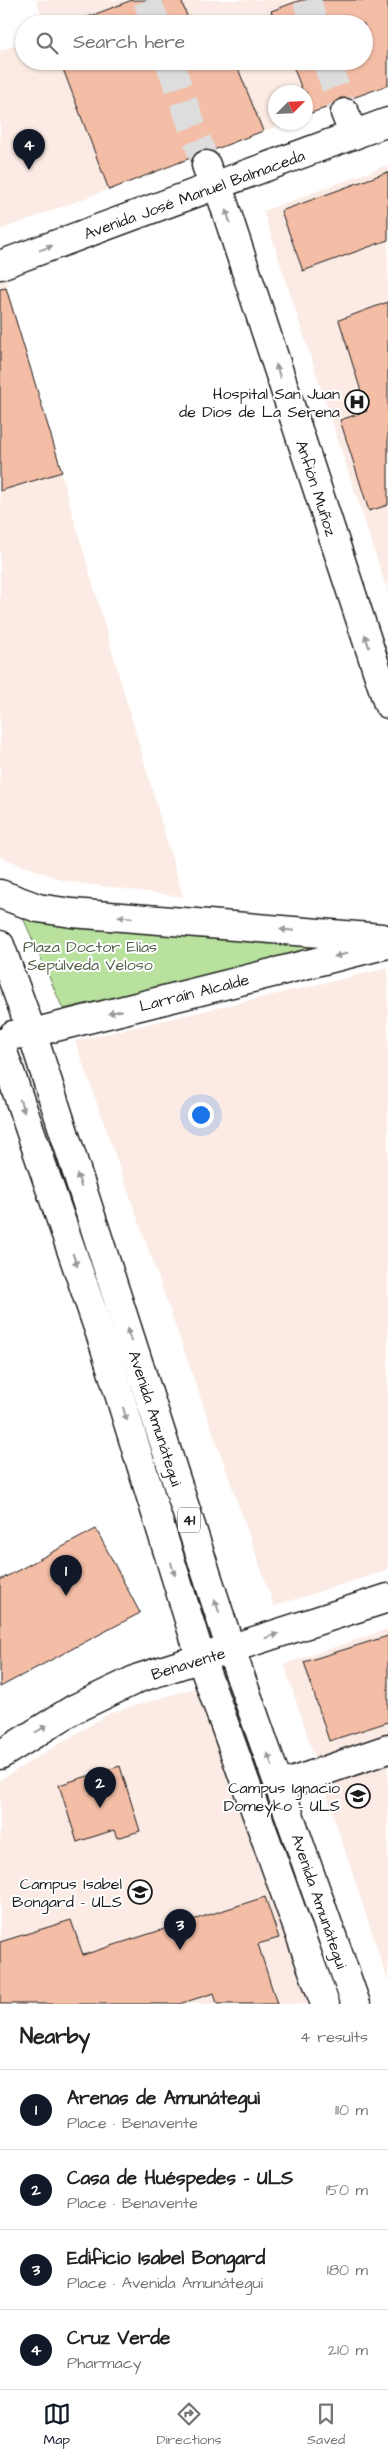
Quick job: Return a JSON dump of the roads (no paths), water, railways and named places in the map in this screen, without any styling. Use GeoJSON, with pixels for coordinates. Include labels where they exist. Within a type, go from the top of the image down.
{"type":"FeatureCollection","features":[{"type":"Feature","properties":{"kind":"main road","name":"Avenida José Manuel Balmaceda"},"geometry":{"type":"LineString","coordinates":[[0,265],[350,124],[388,122]]}},
{"type":"Feature","properties":{"kind":"main road","name":"Anfión Muñoz"},"geometry":{"type":"LineString","coordinates":[[212,180],[388,704]]}},
{"type":"Feature","properties":{"kind":"main road"},"geometry":{"type":"LineString","coordinates":[[0,894],[38,908],[72,913],[388,939]]}},
{"type":"Feature","properties":{"kind":"main road","name":"Larraín Alcalde"},"geometry":{"type":"LineString","coordinates":[[0,1037],[32,1033],[388,944]]}},
{"type":"Feature","properties":{"kind":"main road","name":"Avenida Amunátegui"},"geometry":{"type":"LineString","coordinates":[[0,945],[32,1033],[231,1650],[356,2004]]}},
{"type":"Feature","properties":{"kind":"main road","name":"Avenida Amunátegui"},"geometry":{"type":"LineString","coordinates":[[0,1043],[104,1345],[201,1659],[325,2004]]}},
{"type":"Feature","properties":{"kind":"main road","name":"Benavente"},"geometry":{"type":"LineString","coordinates":[[0,1755],[74,1709],[139,1678],[388,1598]]}},
{"type":"Feature","properties":{"kind":"main road"},"geometry":{"type":"LineString","coordinates":[[280,1786],[388,1749]]}},
{"type":"Feature","properties":{"kind":"tunnel"},"geometry":{"type":"LineString","coordinates":[[147,0],[153,15]]}},
{"type":"Feature","properties":{"kind":"tunnel"},"geometry":{"type":"LineString","coordinates":[[307,0],[311,15]]}},
{"type":"Feature","properties":{"kind":"tunnel"},"geometry":{"type":"LineString","coordinates":[[172,70],[206,165]]}},
{"type":"Feature","properties":{"kind":"tunnel"},"geometry":{"type":"LineString","coordinates":[[329,70],[345,113]]}},
{"type":"Feature","properties":{"kind":"place","name":"Cruz Verde"},"geometry":{"type":"Point","coordinates":[29,170]}},
{"type":"Feature","properties":{"kind":"place","name":"Hospital San Juan de Dios de La Serena"},"geometry":{"type":"Point","coordinates":[357,402]}},
{"type":"Feature","properties":{"kind":"place","name":"Arenas de Amunátegui"},"geometry":{"type":"Point","coordinates":[66,1596]}},
{"type":"Feature","properties":{"kind":"place","name":"Campus Ignacio Domeyko - ULS"},"geometry":{"type":"Point","coordinates":[358,1796]}},
{"type":"Feature","properties":{"kind":"place","name":"Casa de Huéspedes - ULS"},"geometry":{"type":"Point","coordinates":[100,1808]}},
{"type":"Feature","properties":{"kind":"place","name":"Campus Isabel Bongard - ULS"},"geometry":{"type":"Point","coordinates":[140,1892]}},
{"type":"Feature","properties":{"kind":"place","name":"Edificio Isabel Bongard"},"geometry":{"type":"Point","coordinates":[180,1950]}},
{"type":"Feature","properties":{"kind":"park label","name":"Plaza Doctor Elías Sepúlveda Veloso"},"geometry":{"type":"Point","coordinates":[90,955]}}]}
